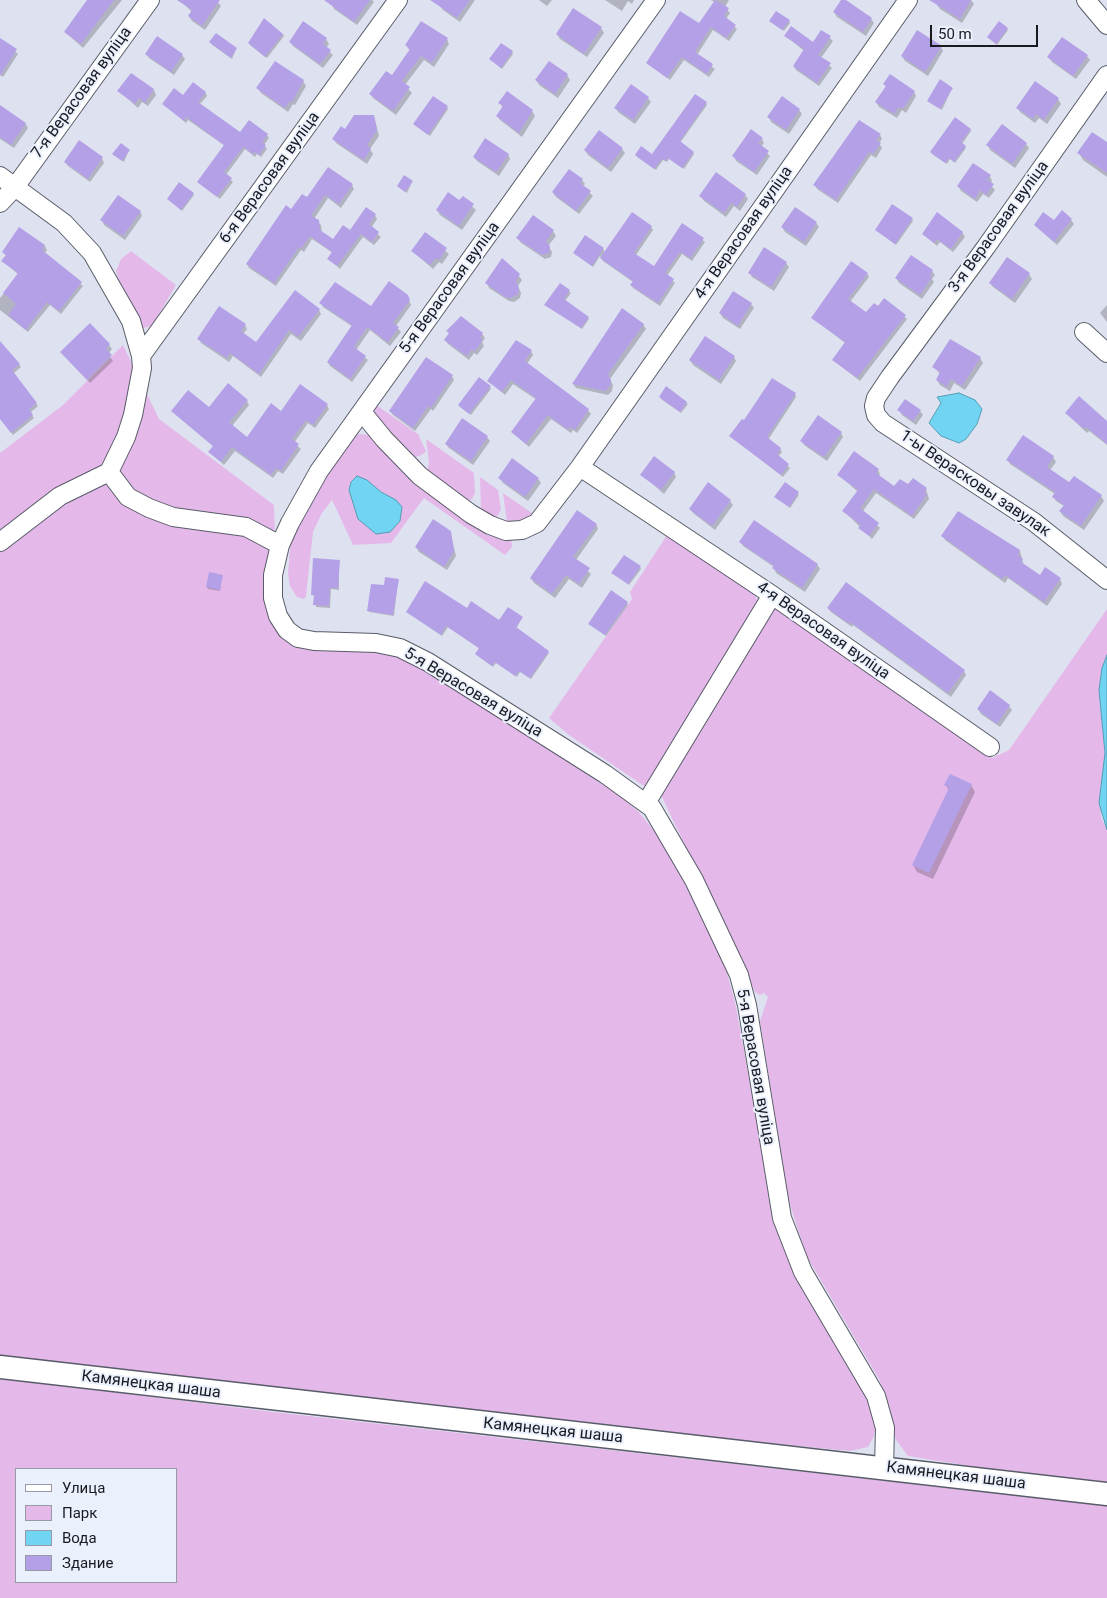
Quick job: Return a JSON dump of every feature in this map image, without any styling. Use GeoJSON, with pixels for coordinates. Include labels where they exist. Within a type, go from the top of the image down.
{"type":"FeatureCollection","features":[{"type":"Feature","properties":{"kind":"main road","name":"Камянецкая шаша"},"geometry":{"type":"LineString","coordinates":[[0,1367],[1107,1494]]}},
{"type":"Feature","properties":{"kind":"street","name":"7-я Верасовая вуліца"},"geometry":{"type":"LineString","coordinates":[[0,203],[15,186],[150,0]]}},
{"type":"Feature","properties":{"kind":"street","name":"6-я Верасовая вуліца"},"geometry":{"type":"LineString","coordinates":[[142,356],[398,0]]}},
{"type":"Feature","properties":{"kind":"street","name":"5-я Верасовая вуліца"},"geometry":{"type":"LineString","coordinates":[[656,0],[319,472],[290,523],[280,545],[273,575],[273,598],[278,616],[287,630],[298,638],[314,642],[376,643],[400,648],[428,662],[646,802],[666,830],[694,880],[739,975],[747,1005],[782,1218],[803,1272],[876,1396],[885,1428],[884,1468]]}},
{"type":"Feature","properties":{"kind":"street","name":"4-я Верасовая вуліца"},"geometry":{"type":"LineString","coordinates":[[362,412],[396,452],[425,481],[458,506],[490,525],[506,531],[522,530],[537,523],[548,511],[580,466],[908,0]]}},
{"type":"Feature","properties":{"kind":"street"},"geometry":{"type":"LineString","coordinates":[[1086,0],[1107,25]]}},
{"type":"Feature","properties":{"kind":"street","name":"3-я Верасовая вуліца"},"geometry":{"type":"LineString","coordinates":[[890,377],[986,247],[1107,75]]}},
{"type":"Feature","properties":{"kind":"street"},"geometry":{"type":"LineString","coordinates":[[0,176],[64,223],[92,253],[131,321],[142,356],[140,381],[133,415],[126,436],[109,472],[60,496],[0,542]]}},
{"type":"Feature","properties":{"kind":"street"},"geometry":{"type":"LineString","coordinates":[[1084,332],[1107,353]]}},
{"type":"Feature","properties":{"kind":"street","name":"1-ы Верасковы завулак"},"geometry":{"type":"LineString","coordinates":[[890,377],[876,398],[874,406],[876,415],[883,423],[1034,522],[1107,580]]}},
{"type":"Feature","properties":{"kind":"street","name":"4-я Верасовая вуліца"},"geometry":{"type":"LineString","coordinates":[[580,466],[772,595],[990,747]]}},
{"type":"Feature","properties":{"kind":"street"},"geometry":{"type":"LineString","coordinates":[[109,472],[128,497],[149,508],[173,517],[240,525],[280,545]]}},
{"type":"Feature","properties":{"kind":"street"},"geometry":{"type":"LineString","coordinates":[[646,802],[772,595]]}},
{"type":"Feature","properties":{"kind":"green space"},"geometry":{"type":"Polygon","coordinates":[[[131,251],[176,285],[152,326],[143,328],[136,322],[122,292],[116,271],[121,259],[131,251]]]}},
{"type":"Feature","properties":{"kind":"green space"},"geometry":{"type":"Polygon","coordinates":[[[123,345],[159,419],[274,505],[275,539],[270,617],[276,631],[287,639],[389,652],[422,666],[620,796],[638,811],[664,843],[723,957],[736,1007],[776,1226],[802,1290],[858,1381],[869,1404],[875,1429],[874,1436],[868,1447],[850,1451],[705,1437],[0,1356],[0,453],[63,405],[123,345]]]}},
{"type":"Feature","properties":{"kind":"green space"},"geometry":{"type":"Polygon","coordinates":[[[363,396],[418,434],[426,451],[414,458],[407,455],[374,413],[375,407],[363,396]]]}},
{"type":"Feature","properties":{"kind":"green space"},"geometry":{"type":"Polygon","coordinates":[[[354,435],[369,435],[511,538],[512,547],[505,555],[424,498],[391,543],[353,545],[332,500],[322,513],[313,532],[306,596],[304,599],[297,597],[290,586],[288,574],[290,548],[294,534],[314,492],[354,435]]]}},
{"type":"Feature","properties":{"kind":"green space"},"geometry":{"type":"Polygon","coordinates":[[[426,439],[474,473],[475,493],[472,499],[467,502],[427,473],[429,462],[426,439]]]}},
{"type":"Feature","properties":{"kind":"green space"},"geometry":{"type":"Polygon","coordinates":[[[480,477],[498,490],[501,510],[496,518],[481,510],[480,477]]]}},
{"type":"Feature","properties":{"kind":"green space"},"geometry":{"type":"Polygon","coordinates":[[[503,493],[536,516],[530,521],[507,523],[503,493]]]}},
{"type":"Feature","properties":{"kind":"green space"},"geometry":{"type":"Polygon","coordinates":[[[667,535],[753,593],[759,602],[647,786],[644,786],[569,735],[549,718],[632,599],[630,592],[667,535]]]}},
{"type":"Feature","properties":{"kind":"green space"},"geometry":{"type":"Polygon","coordinates":[[[773,609],[782,609],[992,758],[1009,750],[1107,609],[1107,655],[1102,668],[1099,690],[1105,753],[1105,766],[1100,790],[1101,817],[1107,830],[1107,1482],[982,1468],[908,1456],[896,1440],[880,1381],[806,1255],[788,1198],[760,1021],[768,997],[764,993],[760,995],[755,992],[661,795],[773,609]]]}},
{"type":"Feature","properties":{"kind":"green space"},"geometry":{"type":"Polygon","coordinates":[[[0,1378],[273,1412],[1107,1506],[1107,1598],[0,1598],[0,1378]]]}},
{"type":"Feature","properties":{"kind":"water"},"geometry":{"type":"Polygon","coordinates":[[[959,393],[975,400],[982,409],[977,424],[966,439],[959,443],[941,436],[929,423],[941,403],[937,397],[959,393]]]}},
{"type":"Feature","properties":{"kind":"water"},"geometry":{"type":"Polygon","coordinates":[[[357,476],[367,480],[381,492],[396,500],[402,507],[400,521],[390,532],[376,534],[358,519],[349,490],[351,482],[357,476]]]}},
{"type":"Feature","properties":{"kind":"water"},"geometry":{"type":"Polygon","coordinates":[[[1107,655],[1107,830],[1099,803],[1105,753],[1099,690],[1102,668],[1107,655]]]}},
{"type":"Feature","properties":{"kind":"building"},"geometry":{"type":"Polygon","coordinates":[[[87,0],[114,0],[81,44],[64,32],[87,0]]]}},
{"type":"Feature","properties":{"kind":"building"},"geometry":{"type":"Polygon","coordinates":[[[177,0],[220,0],[202,26],[188,16],[192,10],[177,0]]]}},
{"type":"Feature","properties":{"kind":"building"},"geometry":{"type":"Polygon","coordinates":[[[324,0],[370,0],[354,22],[324,0]]]}},
{"type":"Feature","properties":{"kind":"building"},"geometry":{"type":"Polygon","coordinates":[[[430,0],[470,0],[457,18],[430,0]]]}},
{"type":"Feature","properties":{"kind":"building"},"geometry":{"type":"Polygon","coordinates":[[[715,0],[729,8],[724,16],[736,25],[726,38],[711,27],[695,52],[713,64],[707,74],[682,57],[667,78],[646,63],[680,11],[699,23],[715,0]]]}},
{"type":"Feature","properties":{"kind":"building"},"geometry":{"type":"Polygon","coordinates":[[[841,0],[846,0],[872,18],[863,32],[833,12],[841,0]]]}},
{"type":"Feature","properties":{"kind":"building"},"geometry":{"type":"Polygon","coordinates":[[[929,0],[971,0],[960,19],[929,0]]]}},
{"type":"Feature","properties":{"kind":"building"},"geometry":{"type":"Polygon","coordinates":[[[573,8],[602,27],[584,54],[556,34],[573,8]]]}},
{"type":"Feature","properties":{"kind":"building"},"geometry":{"type":"Polygon","coordinates":[[[776,11],[790,20],[782,30],[769,21],[776,11]]]}},
{"type":"Feature","properties":{"kind":"building"},"geometry":{"type":"Polygon","coordinates":[[[264,18],[283,34],[265,57],[248,43],[264,18]]]}},
{"type":"Feature","properties":{"kind":"building"},"geometry":{"type":"Polygon","coordinates":[[[303,21],[327,38],[323,44],[331,50],[320,64],[289,42],[303,21]]]}},
{"type":"Feature","properties":{"kind":"building"},"geometry":{"type":"Polygon","coordinates":[[[421,21],[448,38],[432,63],[421,56],[402,81],[410,87],[393,111],[369,94],[386,71],[392,75],[410,49],[405,45],[421,21]]]}},
{"type":"Feature","properties":{"kind":"building"},"geometry":{"type":"Polygon","coordinates":[[[999,21],[1008,28],[996,44],[987,37],[999,21]]]}},
{"type":"Feature","properties":{"kind":"building"},"geometry":{"type":"Polygon","coordinates":[[[791,26],[813,42],[821,30],[831,36],[818,55],[831,63],[817,83],[793,66],[804,49],[784,36],[791,26]]]}},
{"type":"Feature","properties":{"kind":"building"},"geometry":{"type":"Polygon","coordinates":[[[917,30],[942,46],[925,72],[901,56],[917,30]]]}},
{"type":"Feature","properties":{"kind":"building"},"geometry":{"type":"Polygon","coordinates":[[[216,33],[237,48],[231,58],[209,42],[216,33]]]}},
{"type":"Feature","properties":{"kind":"building"},"geometry":{"type":"Polygon","coordinates":[[[157,36],[183,54],[171,72],[145,54],[157,36]]]}},
{"type":"Feature","properties":{"kind":"building"},"geometry":{"type":"Polygon","coordinates":[[[1062,37],[1088,55],[1073,76],[1047,57],[1062,37]]]}},
{"type":"Feature","properties":{"kind":"building"},"geometry":{"type":"Polygon","coordinates":[[[0,38],[17,49],[0,76],[0,38]]]}},
{"type":"Feature","properties":{"kind":"building"},"geometry":{"type":"Polygon","coordinates":[[[501,43],[513,51],[501,68],[489,59],[501,43]]]}},
{"type":"Feature","properties":{"kind":"building"},"geometry":{"type":"Polygon","coordinates":[[[275,61],[304,80],[292,102],[290,101],[285,108],[256,88],[275,61]]]}},
{"type":"Feature","properties":{"kind":"building"},"geometry":{"type":"Polygon","coordinates":[[[549,61],[568,74],[555,94],[535,80],[549,61]]]}},
{"type":"Feature","properties":{"kind":"building"},"geometry":{"type":"Polygon","coordinates":[[[131,73],[154,89],[145,103],[139,98],[135,104],[117,91],[131,73]]]}},
{"type":"Feature","properties":{"kind":"building"},"geometry":{"type":"Polygon","coordinates":[[[890,74],[915,91],[903,109],[899,107],[894,114],[875,102],[886,86],[883,84],[890,74]]]}},
{"type":"Feature","properties":{"kind":"building"},"geometry":{"type":"Polygon","coordinates":[[[940,79],[953,88],[940,109],[927,101],[940,79]]]}},
{"type":"Feature","properties":{"kind":"building"},"geometry":{"type":"Polygon","coordinates":[[[1035,81],[1059,98],[1044,120],[1036,114],[1033,119],[1016,108],[1035,81]]]}},
{"type":"Feature","properties":{"kind":"building"},"geometry":{"type":"Polygon","coordinates":[[[193,82],[206,92],[198,102],[240,132],[249,120],[268,134],[262,142],[266,145],[259,155],[255,152],[253,154],[243,147],[224,172],[232,178],[217,197],[197,182],[224,145],[186,117],[184,121],[162,104],[174,88],[183,95],[193,82]]]}},
{"type":"Feature","properties":{"kind":"building"},"geometry":{"type":"Polygon","coordinates":[[[631,84],[649,97],[633,120],[614,108],[631,84]]]}},
{"type":"Feature","properties":{"kind":"building"},"geometry":{"type":"Polygon","coordinates":[[[507,91],[533,110],[519,133],[496,116],[503,106],[498,103],[507,91]]]}},
{"type":"Feature","properties":{"kind":"building"},"geometry":{"type":"Polygon","coordinates":[[[695,94],[707,102],[680,141],[694,152],[682,168],[668,158],[666,161],[662,159],[654,169],[635,155],[641,146],[652,154],[695,94]]]}},
{"type":"Feature","properties":{"kind":"building"},"geometry":{"type":"Polygon","coordinates":[[[433,96],[448,106],[428,135],[413,124],[433,96]]]}},
{"type":"Feature","properties":{"kind":"building"},"geometry":{"type":"Polygon","coordinates":[[[782,96],[800,109],[786,130],[767,117],[782,96]]]}},
{"type":"Feature","properties":{"kind":"building"},"geometry":{"type":"Polygon","coordinates":[[[0,105],[26,123],[11,145],[0,137],[0,105]]]}},
{"type":"Feature","properties":{"kind":"building"},"geometry":{"type":"Polygon","coordinates":[[[354,115],[374,115],[377,130],[367,145],[371,149],[364,160],[332,139],[341,126],[345,129],[354,115]]]}},
{"type":"Feature","properties":{"kind":"building"},"geometry":{"type":"Polygon","coordinates":[[[955,117],[971,129],[961,142],[966,146],[954,162],[949,158],[945,163],[930,152],[955,117]]]}},
{"type":"Feature","properties":{"kind":"building"},"geometry":{"type":"Polygon","coordinates":[[[859,120],[881,134],[876,140],[881,143],[873,154],[869,152],[836,200],[813,185],[859,120]]]}},
{"type":"Feature","properties":{"kind":"building"},"geometry":{"type":"Polygon","coordinates":[[[1002,124],[1027,143],[1012,164],[986,145],[1002,124]]]}},
{"type":"Feature","properties":{"kind":"building"},"geometry":{"type":"Polygon","coordinates":[[[751,129],[763,138],[758,143],[769,151],[754,172],[732,156],[751,129]]]}},
{"type":"Feature","properties":{"kind":"building"},"geometry":{"type":"Polygon","coordinates":[[[599,130],[623,148],[608,168],[584,150],[599,130]]]}},
{"type":"Feature","properties":{"kind":"building"},"geometry":{"type":"Polygon","coordinates":[[[1092,132],[1107,142],[1107,173],[1077,153],[1092,132]]]}},
{"type":"Feature","properties":{"kind":"building"},"geometry":{"type":"Polygon","coordinates":[[[485,138],[509,154],[496,172],[473,157],[485,138]]]}},
{"type":"Feature","properties":{"kind":"building"},"geometry":{"type":"Polygon","coordinates":[[[79,140],[103,157],[88,179],[64,162],[79,140]]]}},
{"type":"Feature","properties":{"kind":"building"},"geometry":{"type":"Polygon","coordinates":[[[121,143],[130,150],[122,161],[112,154],[121,143]]]}},
{"type":"Feature","properties":{"kind":"building"},"geometry":{"type":"Polygon","coordinates":[[[973,163],[991,175],[987,180],[994,184],[986,195],[980,190],[975,199],[957,186],[973,163]]]}},
{"type":"Feature","properties":{"kind":"building"},"geometry":{"type":"Polygon","coordinates":[[[328,167],[353,184],[339,204],[325,195],[311,216],[319,220],[320,230],[333,239],[343,225],[350,230],[366,207],[376,214],[369,224],[379,232],[372,242],[361,234],[337,266],[327,259],[332,252],[310,236],[301,249],[299,247],[274,283],[246,264],[286,205],[291,209],[302,194],[307,197],[328,167]]]}},
{"type":"Feature","properties":{"kind":"building"},"geometry":{"type":"Polygon","coordinates":[[[569,169],[583,179],[580,183],[591,191],[576,211],[552,192],[569,169]]]}},
{"type":"Feature","properties":{"kind":"building"},"geometry":{"type":"Polygon","coordinates":[[[716,172],[746,194],[737,207],[731,203],[724,213],[699,196],[716,172]]]}},
{"type":"Feature","properties":{"kind":"building"},"geometry":{"type":"Polygon","coordinates":[[[404,175],[413,181],[405,192],[397,186],[404,175]]]}},
{"type":"Feature","properties":{"kind":"building"},"geometry":{"type":"Polygon","coordinates":[[[179,182],[194,193],[181,210],[167,199],[179,182]]]}},
{"type":"Feature","properties":{"kind":"building"},"geometry":{"type":"Polygon","coordinates":[[[448,192],[459,200],[463,196],[474,204],[459,226],[436,210],[448,192]]]}},
{"type":"Feature","properties":{"kind":"building"},"geometry":{"type":"Polygon","coordinates":[[[118,195],[141,211],[123,236],[100,220],[118,195]]]}},
{"type":"Feature","properties":{"kind":"building"},"geometry":{"type":"Polygon","coordinates":[[[892,204],[913,218],[895,244],[875,230],[892,204]]]}},
{"type":"Feature","properties":{"kind":"building"},"geometry":{"type":"Polygon","coordinates":[[[795,207],[817,222],[804,242],[781,227],[795,207]]]}},
{"type":"Feature","properties":{"kind":"building"},"geometry":{"type":"Polygon","coordinates":[[[1062,210],[1072,219],[1054,242],[1034,225],[1043,212],[1054,220],[1062,210]]]}},
{"type":"Feature","properties":{"kind":"building"},"geometry":{"type":"Polygon","coordinates":[[[632,212],[652,226],[634,253],[654,266],[682,223],[704,238],[690,258],[680,252],[665,273],[674,279],[658,303],[630,285],[633,281],[600,258],[632,212]]]}},
{"type":"Feature","properties":{"kind":"building"},"geometry":{"type":"Polygon","coordinates":[[[937,212],[963,232],[951,249],[937,239],[934,243],[922,234],[937,212]]]}},
{"type":"Feature","properties":{"kind":"building"},"geometry":{"type":"Polygon","coordinates":[[[533,215],[554,230],[546,241],[550,246],[549,253],[542,255],[516,238],[533,215]]]}},
{"type":"Feature","properties":{"kind":"building"},"geometry":{"type":"Polygon","coordinates":[[[19,227],[45,245],[42,250],[82,282],[59,311],[47,302],[26,330],[8,315],[16,304],[3,293],[18,273],[1,261],[6,255],[2,252],[19,227]]]}},
{"type":"Feature","properties":{"kind":"building"},"geometry":{"type":"Polygon","coordinates":[[[425,232],[447,248],[439,260],[436,258],[430,265],[411,251],[425,232]]]}},
{"type":"Feature","properties":{"kind":"building"},"geometry":{"type":"Polygon","coordinates":[[[585,235],[604,248],[592,266],[573,253],[585,235]]]}},
{"type":"Feature","properties":{"kind":"building"},"geometry":{"type":"Polygon","coordinates":[[[764,247],[787,262],[771,287],[748,273],[764,247]]]}},
{"type":"Feature","properties":{"kind":"building"},"geometry":{"type":"Polygon","coordinates":[[[911,255],[933,270],[930,275],[932,277],[920,295],[895,278],[911,255]]]}},
{"type":"Feature","properties":{"kind":"building"},"geometry":{"type":"Polygon","coordinates":[[[1007,257],[1030,273],[1012,299],[989,283],[1007,257]]]}},
{"type":"Feature","properties":{"kind":"building"},"geometry":{"type":"Polygon","coordinates":[[[502,258],[520,274],[516,281],[519,288],[518,294],[511,298],[505,297],[485,283],[502,258]]]}},
{"type":"Feature","properties":{"kind":"building"},"geometry":{"type":"Polygon","coordinates":[[[851,261],[868,273],[848,299],[866,312],[874,303],[878,306],[884,298],[906,315],[857,378],[832,360],[845,342],[811,318],[851,261]]]}},
{"type":"Feature","properties":{"kind":"building"},"geometry":{"type":"Polygon","coordinates":[[[389,281],[408,295],[410,300],[393,323],[399,327],[388,342],[367,327],[354,347],[366,356],[350,379],[327,362],[352,325],[319,303],[335,282],[371,306],[389,281]]]}},
{"type":"Feature","properties":{"kind":"building"},"geometry":{"type":"Polygon","coordinates":[[[560,283],[570,290],[564,299],[589,317],[581,328],[544,305],[560,283]]]}},
{"type":"Feature","properties":{"kind":"building"},"geometry":{"type":"Polygon","coordinates":[[[295,290],[320,309],[298,337],[289,330],[259,374],[230,353],[227,358],[197,339],[219,306],[246,324],[241,331],[256,342],[295,290]]]}},
{"type":"Feature","properties":{"kind":"building"},"geometry":{"type":"Polygon","coordinates":[[[733,291],[752,303],[738,326],[719,313],[733,291]]]}},
{"type":"Feature","properties":{"kind":"building"},"geometry":{"type":"Polygon","coordinates":[[[622,308],[644,324],[608,374],[611,380],[610,386],[605,391],[572,384],[622,308]]]}},
{"type":"Feature","properties":{"kind":"building"},"geometry":{"type":"Polygon","coordinates":[[[461,316],[483,333],[480,338],[483,340],[474,352],[472,349],[467,356],[444,340],[449,333],[446,331],[461,316]]]}},
{"type":"Feature","properties":{"kind":"building"},"geometry":{"type":"Polygon","coordinates":[[[90,323],[110,344],[106,349],[112,355],[87,380],[60,352],[90,323]]]}},
{"type":"Feature","properties":{"kind":"building"},"geometry":{"type":"Polygon","coordinates":[[[705,336],[735,356],[719,380],[689,360],[705,336]]]}},
{"type":"Feature","properties":{"kind":"building"},"geometry":{"type":"Polygon","coordinates":[[[950,339],[981,357],[962,386],[951,379],[947,387],[936,380],[940,372],[932,367],[950,339]]]}},
{"type":"Feature","properties":{"kind":"building"},"geometry":{"type":"Polygon","coordinates":[[[516,340],[532,350],[525,361],[589,409],[575,430],[570,427],[568,430],[548,415],[526,444],[511,432],[536,398],[511,380],[502,392],[487,381],[516,340]]]}},
{"type":"Feature","properties":{"kind":"building"},"geometry":{"type":"Polygon","coordinates":[[[0,341],[20,364],[12,370],[37,403],[29,409],[33,415],[11,433],[0,419],[0,341]]]}},
{"type":"Feature","properties":{"kind":"building"},"geometry":{"type":"Polygon","coordinates":[[[426,357],[453,375],[431,408],[428,406],[413,428],[389,411],[426,357]]]}},
{"type":"Feature","properties":{"kind":"building"},"geometry":{"type":"Polygon","coordinates":[[[479,377],[491,386],[469,414],[458,405],[479,377]]]}},
{"type":"Feature","properties":{"kind":"building"},"geometry":{"type":"Polygon","coordinates":[[[772,378],[796,393],[767,437],[781,448],[777,454],[789,464],[781,475],[729,436],[742,419],[744,420],[772,378]]]}},
{"type":"Feature","properties":{"kind":"building"},"geometry":{"type":"Polygon","coordinates":[[[228,383],[248,400],[229,422],[247,437],[271,403],[281,411],[300,384],[328,404],[313,425],[306,420],[292,439],[299,444],[281,471],[276,468],[271,475],[232,447],[221,462],[208,452],[213,446],[171,411],[188,390],[209,407],[228,383]]]}},
{"type":"Feature","properties":{"kind":"building"},"geometry":{"type":"Polygon","coordinates":[[[666,386],[687,402],[680,412],[659,397],[666,386]]]}},
{"type":"Feature","properties":{"kind":"building"},"geometry":{"type":"Polygon","coordinates":[[[1079,396],[1107,421],[1107,444],[1086,427],[1084,429],[1065,413],[1079,396]]]}},
{"type":"Feature","properties":{"kind":"building"},"geometry":{"type":"Polygon","coordinates":[[[905,399],[921,410],[913,421],[897,410],[905,399]]]}},
{"type":"Feature","properties":{"kind":"building"},"geometry":{"type":"Polygon","coordinates":[[[818,415],[842,432],[824,457],[800,441],[818,415]]]}},
{"type":"Feature","properties":{"kind":"building"},"geometry":{"type":"Polygon","coordinates":[[[462,418],[488,436],[471,461],[445,444],[462,418]]]}},
{"type":"Feature","properties":{"kind":"building"},"geometry":{"type":"Polygon","coordinates":[[[1023,435],[1054,456],[1047,467],[1069,482],[1074,476],[1102,495],[1081,526],[1059,511],[1064,505],[1052,497],[1055,492],[1006,460],[1023,435]]]}},
{"type":"Feature","properties":{"kind":"building"},"geometry":{"type":"Polygon","coordinates":[[[854,451],[879,469],[876,473],[894,486],[900,479],[908,484],[913,478],[927,488],[924,492],[927,494],[912,516],[874,489],[860,508],[879,523],[869,536],[858,528],[861,525],[842,511],[858,490],[837,475],[854,451]]]}},
{"type":"Feature","properties":{"kind":"building"},"geometry":{"type":"Polygon","coordinates":[[[654,456],[675,472],[661,490],[640,475],[654,456]]]}},
{"type":"Feature","properties":{"kind":"building"},"geometry":{"type":"Polygon","coordinates":[[[512,458],[539,478],[525,497],[498,478],[512,458]]]}},
{"type":"Feature","properties":{"kind":"building"},"geometry":{"type":"Polygon","coordinates":[[[708,482],[731,500],[712,526],[689,509],[708,482]]]}},
{"type":"Feature","properties":{"kind":"building"},"geometry":{"type":"Polygon","coordinates":[[[785,482],[799,492],[789,507],[774,497],[785,482]]]}},
{"type":"Feature","properties":{"kind":"building"},"geometry":{"type":"Polygon","coordinates":[[[577,510],[597,524],[573,557],[590,568],[579,584],[566,575],[552,594],[530,578],[577,510]]]}},
{"type":"Feature","properties":{"kind":"building"},"geometry":{"type":"Polygon","coordinates":[[[958,511],[1020,550],[1018,555],[1023,559],[1021,562],[1040,575],[1045,567],[1061,578],[1044,602],[1005,575],[1002,579],[941,536],[958,511]]]}},
{"type":"Feature","properties":{"kind":"building"},"geometry":{"type":"Polygon","coordinates":[[[433,519],[451,531],[454,551],[444,567],[415,547],[433,519]]]}},
{"type":"Feature","properties":{"kind":"building"},"geometry":{"type":"Polygon","coordinates":[[[754,520],[818,564],[802,588],[772,568],[774,566],[739,542],[754,520]]]}},
{"type":"Feature","properties":{"kind":"building"},"geometry":{"type":"Polygon","coordinates":[[[624,555],[641,566],[628,584],[611,573],[624,555]]]}},
{"type":"Feature","properties":{"kind":"building"},"geometry":{"type":"Polygon","coordinates":[[[313,558],[340,560],[338,588],[330,588],[329,606],[313,605],[314,595],[311,595],[313,558]]]}},
{"type":"Feature","properties":{"kind":"building"},"geometry":{"type":"Polygon","coordinates":[[[209,572],[223,575],[220,590],[206,587],[209,572]]]}},
{"type":"Feature","properties":{"kind":"building"},"geometry":{"type":"Polygon","coordinates":[[[385,577],[399,579],[393,615],[367,611],[371,584],[384,585],[385,577]]]}},
{"type":"Feature","properties":{"kind":"building"},"geometry":{"type":"Polygon","coordinates":[[[425,581],[467,608],[471,601],[499,620],[508,607],[523,617],[516,627],[549,651],[530,678],[519,671],[515,676],[495,662],[492,666],[475,654],[479,648],[446,626],[441,635],[406,612],[425,581]]]}},
{"type":"Feature","properties":{"kind":"building"},"geometry":{"type":"Polygon","coordinates":[[[846,582],[965,670],[948,693],[850,622],[849,624],[827,608],[846,582]]]}},
{"type":"Feature","properties":{"kind":"building"},"geometry":{"type":"Polygon","coordinates":[[[611,590],[628,602],[605,635],[588,624],[611,590]]]}},
{"type":"Feature","properties":{"kind":"building"},"geometry":{"type":"Polygon","coordinates":[[[990,690],[1010,705],[997,724],[977,709],[990,690]]]}},
{"type":"Feature","properties":{"kind":"building"},"geometry":{"type":"Polygon","coordinates":[[[950,774],[972,784],[929,873],[912,865],[949,788],[944,785],[950,774]]]}}]}
